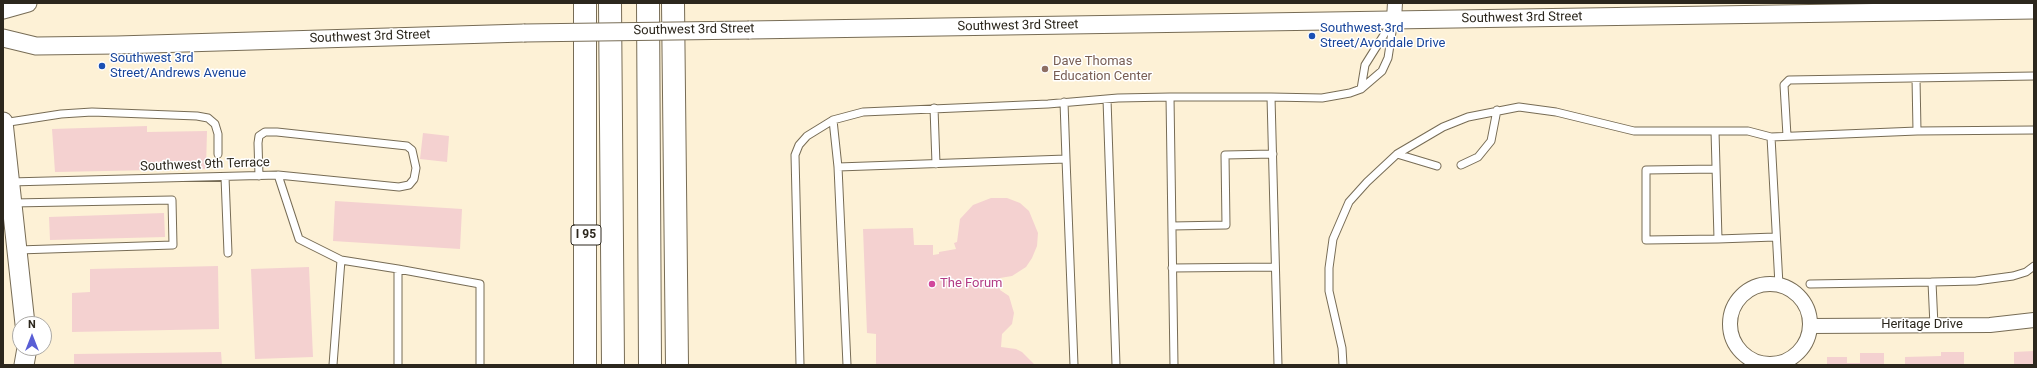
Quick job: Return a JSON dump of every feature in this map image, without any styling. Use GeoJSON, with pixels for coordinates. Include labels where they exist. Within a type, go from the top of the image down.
{"type":"FeatureCollection","features":[{"type":"Feature","properties":{"kind":"highway"},"geometry":{"type":"LineString","coordinates":[[576,3],[586,106]]}},
{"type":"Feature","properties":{"kind":"highway","name":"I 95"},"geometry":{"type":"LineString","coordinates":[[585,3],[585,365]]}},
{"type":"Feature","properties":{"kind":"highway"},"geometry":{"type":"LineString","coordinates":[[610,3],[613,365]]}},
{"type":"Feature","properties":{"kind":"highway"},"geometry":{"type":"LineString","coordinates":[[648,3],[650,365]]}},
{"type":"Feature","properties":{"kind":"highway"},"geometry":{"type":"LineString","coordinates":[[673,3],[677,365]]}},
{"type":"Feature","properties":{"kind":"highway"},"geometry":{"type":"LineString","coordinates":[[674,87],[689,3]]}},
{"type":"Feature","properties":{"kind":"main road"},"geometry":{"type":"LineString","coordinates":[[3,122],[24,316]]}},
{"type":"Feature","properties":{"kind":"street"},"geometry":{"type":"LineString","coordinates":[[3,10],[28,3]]}},
{"type":"Feature","properties":{"kind":"street","name":"Southwest 3rd Street"},"geometry":{"type":"LineString","coordinates":[[3,38],[36,46],[117,45],[524,33],[749,30],[1395,11],[2034,10]]}},
{"type":"Feature","properties":{"kind":"street"},"geometry":{"type":"LineString","coordinates":[[1765,284],[1779,285],[1792,291],[1802,300],[1808,312],[1810,326],[1808,338],[1802,348],[1793,356],[1783,363],[1759,364],[1747,356],[1737,346],[1731,334],[1730,321],[1741,296],[1752,288],[1765,284]]}},
{"type":"Feature","properties":{"kind":"street","name":"Heritage Drive"},"geometry":{"type":"LineString","coordinates":[[1810,326],[1934,326],[2007,324],[2034,320]]}},
{"type":"Feature","properties":{"kind":"lane"},"geometry":{"type":"LineString","coordinates":[[1361,89],[1365,65],[1395,11]]}},
{"type":"Feature","properties":{"kind":"lane"},"geometry":{"type":"LineString","coordinates":[[800,365],[795,154],[807,136],[833,120],[863,112],[934,108],[1170,97],[1322,98],[1350,93],[1361,89],[1382,71],[1388,58],[1395,11]]}},
{"type":"Feature","properties":{"kind":"lane"},"geometry":{"type":"LineString","coordinates":[[1787,136],[1784,85],[1789,80],[2034,76]]}},
{"type":"Feature","properties":{"kind":"lane"},"geometry":{"type":"LineString","coordinates":[[1916,78],[1917,131]]}},
{"type":"Feature","properties":{"kind":"lane"},"geometry":{"type":"LineString","coordinates":[[1170,97],[1174,365]]}},
{"type":"Feature","properties":{"kind":"lane"},"geometry":{"type":"LineString","coordinates":[[1271,97],[1278,365]]}},
{"type":"Feature","properties":{"kind":"lane"},"geometry":{"type":"LineString","coordinates":[[1107,99],[1116,365]]}},
{"type":"Feature","properties":{"kind":"lane"},"geometry":{"type":"LineString","coordinates":[[1064,102],[1074,365]]}},
{"type":"Feature","properties":{"kind":"lane"},"geometry":{"type":"LineString","coordinates":[[1343,365],[1342,348],[1329,291],[1329,268],[1333,239],[1349,202],[1367,182],[1397,154],[1443,128],[1468,117],[1497,110],[1519,107],[1540,108],[1634,131],[1748,131],[1771,137],[1917,131],[2034,130]]}},
{"type":"Feature","properties":{"kind":"lane"},"geometry":{"type":"LineString","coordinates":[[934,108],[936,164]]}},
{"type":"Feature","properties":{"kind":"lane"},"geometry":{"type":"LineString","coordinates":[[1460,165],[1478,157],[1491,141],[1497,110]]}},
{"type":"Feature","properties":{"kind":"lane"},"geometry":{"type":"LineString","coordinates":[[3,122],[61,114],[92,112],[197,116],[208,118],[215,124],[218,134],[218,154]]}},
{"type":"Feature","properties":{"kind":"lane"},"geometry":{"type":"LineString","coordinates":[[833,120],[838,166],[847,365]]}},
{"type":"Feature","properties":{"kind":"lane"},"geometry":{"type":"LineString","coordinates":[[1715,131],[1718,239]]}},
{"type":"Feature","properties":{"kind":"lane"},"geometry":{"type":"LineString","coordinates":[[259,176],[258,143],[260,136],[265,132],[407,146],[412,150],[416,168],[414,179],[409,185],[399,187],[278,175]]}},
{"type":"Feature","properties":{"kind":"lane"},"geometry":{"type":"LineString","coordinates":[[1771,137],[1775,237],[1779,285]]}},
{"type":"Feature","properties":{"kind":"lane"},"geometry":{"type":"LineString","coordinates":[[1172,226],[1226,225],[1225,154],[1272,154]]}},
{"type":"Feature","properties":{"kind":"lane"},"geometry":{"type":"LineString","coordinates":[[1397,154],[1437,166]]}},
{"type":"Feature","properties":{"kind":"lane"},"geometry":{"type":"LineString","coordinates":[[838,166],[1066,159]]}},
{"type":"Feature","properties":{"kind":"lane"},"geometry":{"type":"LineString","coordinates":[[1716,169],[1646,170],[1646,240],[1775,237]]}},
{"type":"Feature","properties":{"kind":"lane","name":"Southwest 9th Terrace"},"geometry":{"type":"LineString","coordinates":[[10,182],[278,175],[299,239],[341,260],[480,284],[480,365]]}},
{"type":"Feature","properties":{"kind":"lane"},"geometry":{"type":"LineString","coordinates":[[225,177],[228,253]]}},
{"type":"Feature","properties":{"kind":"lane"},"geometry":{"type":"LineString","coordinates":[[12,203],[172,200],[173,245],[17,250]]}},
{"type":"Feature","properties":{"kind":"lane"},"geometry":{"type":"LineString","coordinates":[[333,365],[341,260]]}},
{"type":"Feature","properties":{"kind":"lane"},"geometry":{"type":"LineString","coordinates":[[1810,284],[1976,281],[2013,276],[2026,272],[2034,266]]}},
{"type":"Feature","properties":{"kind":"lane"},"geometry":{"type":"LineString","coordinates":[[1172,268],[1276,267]]}},
{"type":"Feature","properties":{"kind":"lane"},"geometry":{"type":"LineString","coordinates":[[398,269],[398,365]]}},
{"type":"Feature","properties":{"kind":"lane"},"geometry":{"type":"LineString","coordinates":[[1932,282],[1934,326]]}},
{"type":"Feature","properties":{"kind":"building"},"geometry":{"type":"Polygon","coordinates":[[[147,126],[147,132],[207,131],[206,169],[55,172],[52,129],[147,126]]]}},
{"type":"Feature","properties":{"kind":"building"},"geometry":{"type":"Polygon","coordinates":[[[423,133],[449,136],[447,162],[420,159],[423,133]]]}},
{"type":"Feature","properties":{"kind":"building","name":"The Forum"},"geometry":{"type":"Polygon","coordinates":[[[991,198],[1007,198],[1020,203],[1029,211],[1038,233],[1037,246],[1026,267],[1012,276],[1000,278],[1000,290],[1009,296],[1014,313],[1012,324],[1002,334],[1001,347],[1016,349],[1022,352],[1035,365],[876,365],[876,334],[867,333],[863,229],[913,228],[914,245],[933,245],[933,255],[939,254],[939,252],[956,249],[954,243],[957,242],[960,219],[973,205],[991,198]]]}},
{"type":"Feature","properties":{"kind":"building"},"geometry":{"type":"Polygon","coordinates":[[[335,201],[462,209],[460,249],[333,241],[335,201]]]}},
{"type":"Feature","properties":{"kind":"building"},"geometry":{"type":"Polygon","coordinates":[[[164,213],[165,237],[50,240],[49,217],[164,213]]]}},
{"type":"Feature","properties":{"kind":"building"},"geometry":{"type":"Polygon","coordinates":[[[218,266],[219,329],[72,332],[72,293],[90,292],[90,269],[218,266]]]}},
{"type":"Feature","properties":{"kind":"building"},"geometry":{"type":"Polygon","coordinates":[[[309,267],[313,357],[255,359],[251,269],[309,267]]]}},
{"type":"Feature","properties":{"kind":"building"},"geometry":{"type":"Polygon","coordinates":[[[2034,351],[2034,365],[2014,365],[2014,352],[2034,351]]]}},
{"type":"Feature","properties":{"kind":"building"},"geometry":{"type":"Polygon","coordinates":[[[221,352],[222,365],[74,365],[74,354],[221,352]]]}},
{"type":"Feature","properties":{"kind":"building"},"geometry":{"type":"Polygon","coordinates":[[[1941,352],[1964,352],[1964,365],[1905,365],[1905,357],[1941,356],[1941,352]]]}},
{"type":"Feature","properties":{"kind":"building"},"geometry":{"type":"Polygon","coordinates":[[[1860,353],[1884,353],[1884,365],[1827,365],[1827,357],[1847,357],[1847,363],[1860,363],[1860,353]]]}},
{"type":"Feature","properties":{"kind":"place","name":"Southwest 3rd Street/Avondale Drive"},"geometry":{"type":"Point","coordinates":[1312,36]}},
{"type":"Feature","properties":{"kind":"place","name":"Southwest 3rd Street/Andrews Avenue"},"geometry":{"type":"Point","coordinates":[102,66]}},
{"type":"Feature","properties":{"kind":"place","name":"Dave Thomas Education Center"},"geometry":{"type":"Point","coordinates":[1045,69]}},
{"type":"Feature","properties":{"kind":"place","name":"The Forum"},"geometry":{"type":"Point","coordinates":[932,284]}}]}
